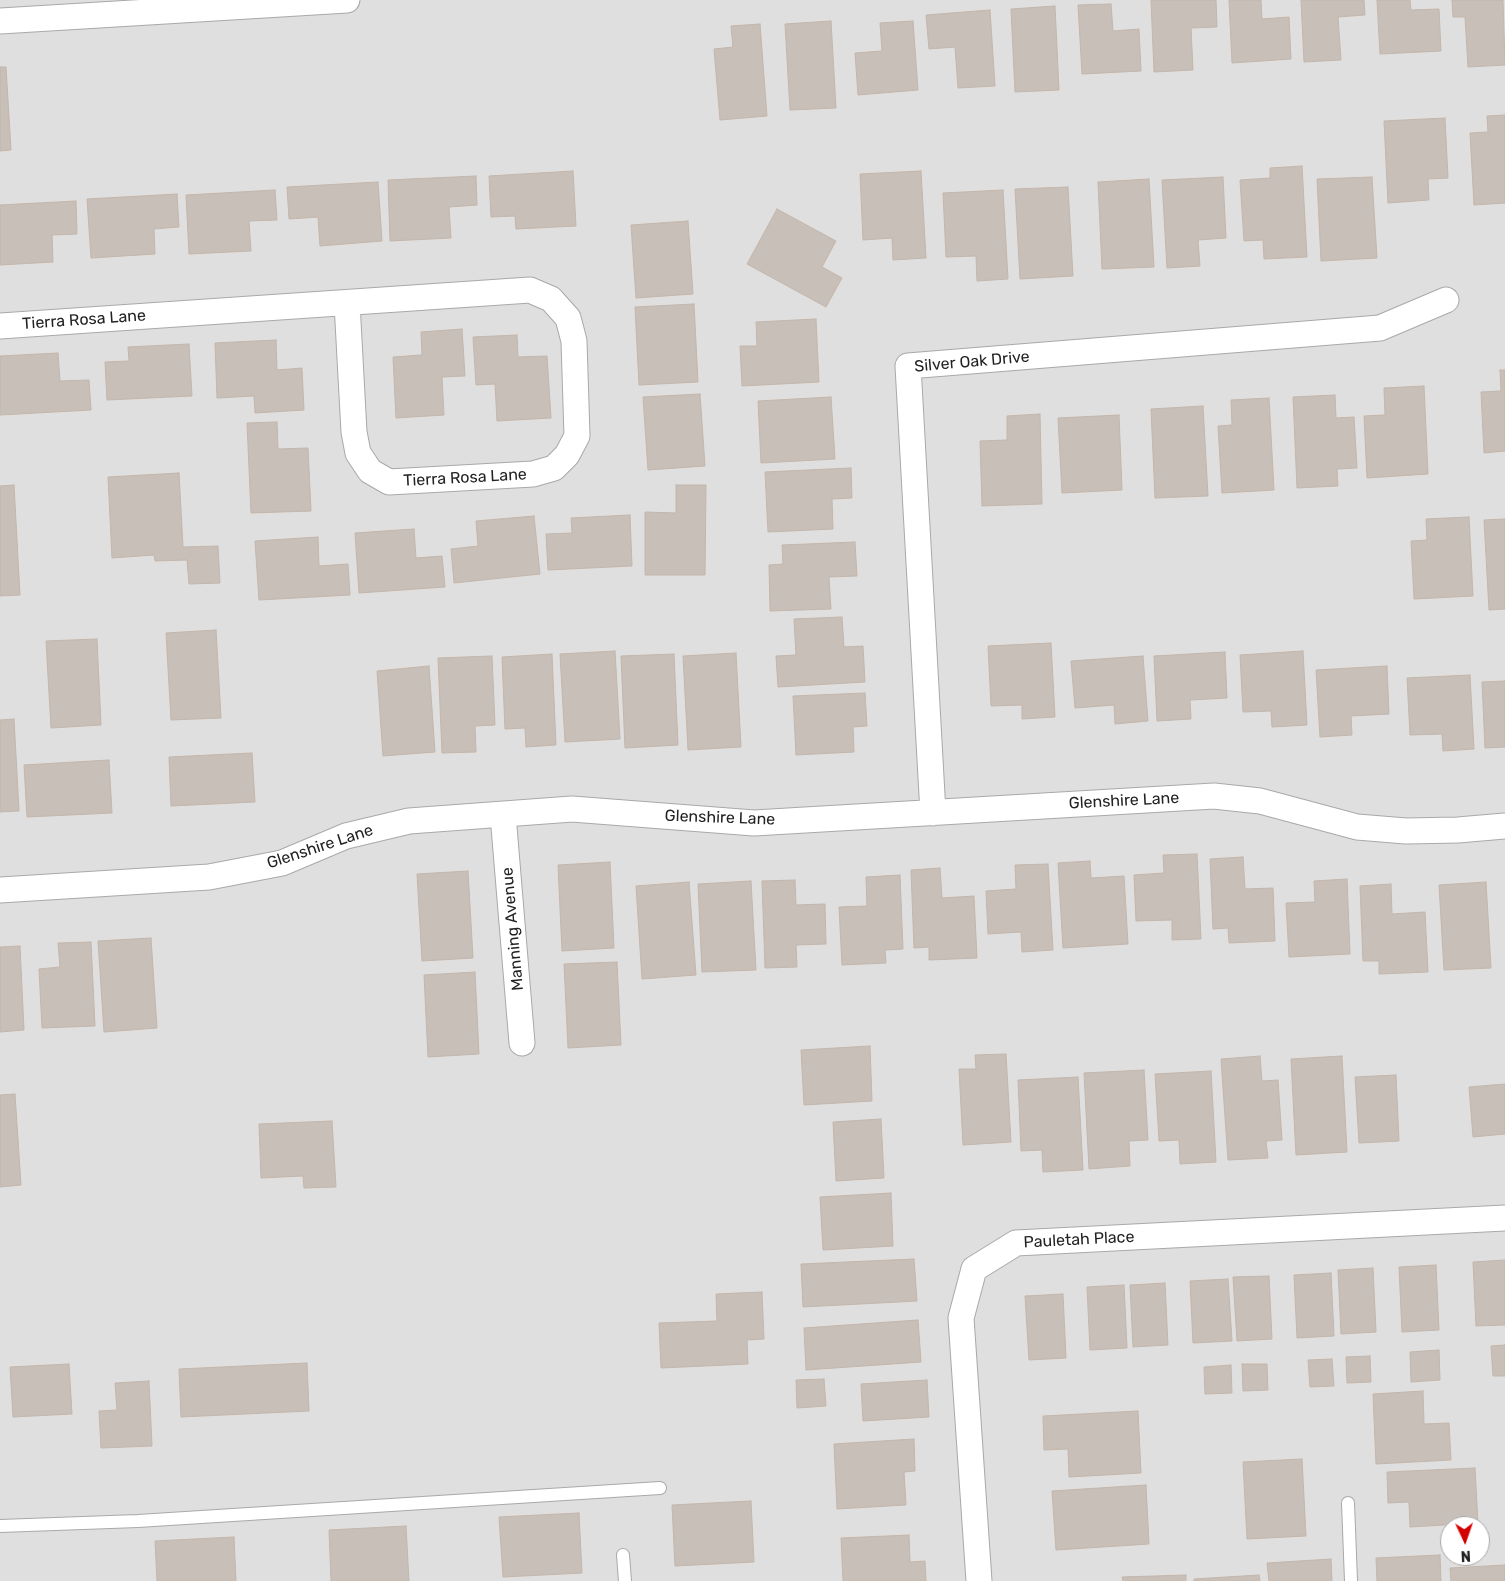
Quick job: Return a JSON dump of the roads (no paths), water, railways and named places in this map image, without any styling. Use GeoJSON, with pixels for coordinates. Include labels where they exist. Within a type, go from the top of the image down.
{"type":"FeatureCollection","features":[{"type":"Feature","properties":{"kind":"street"},"geometry":{"type":"LineString","coordinates":[[0,21],[347,0]]}},
{"type":"Feature","properties":{"kind":"street","name":"Tierra Rosa Lane"},"geometry":{"type":"LineString","coordinates":[[0,326],[530,290],[551,299],[568,318],[574,341],[576,436],[567,454],[554,468],[533,474],[389,482],[370,471],[358,453],[354,432],[347,303]]}},
{"type":"Feature","properties":{"kind":"street","name":"Silver Oak Drive"},"geometry":{"type":"LineString","coordinates":[[933,813],[908,366],[1380,328],[1446,300]]}},
{"type":"Feature","properties":{"kind":"street","name":"Glenshire Lane"},"geometry":{"type":"LineString","coordinates":[[0,890],[209,877],[282,863],[346,836],[409,821],[572,809],[754,823],[1214,796],[1260,801],[1357,827],[1406,831],[1458,830],[1505,826]]}},
{"type":"Feature","properties":{"kind":"street","name":"Manning Avenue"},"geometry":{"type":"LineString","coordinates":[[503,814],[522,1043]]}},
{"type":"Feature","properties":{"kind":"street","name":"Pauletah Place"},"geometry":{"type":"LineString","coordinates":[[979,1581],[961,1318],[974,1269],[1016,1243],[1505,1218]]}},
{"type":"Feature","properties":{"kind":"lane"},"geometry":{"type":"LineString","coordinates":[[0,1526],[157,1520],[660,1488]]}},
{"type":"Feature","properties":{"kind":"lane"},"geometry":{"type":"LineString","coordinates":[[1348,1503],[1351,1581]]}},
{"type":"Feature","properties":{"kind":"lane"},"geometry":{"type":"LineString","coordinates":[[623,1555],[625,1581]]}}]}
